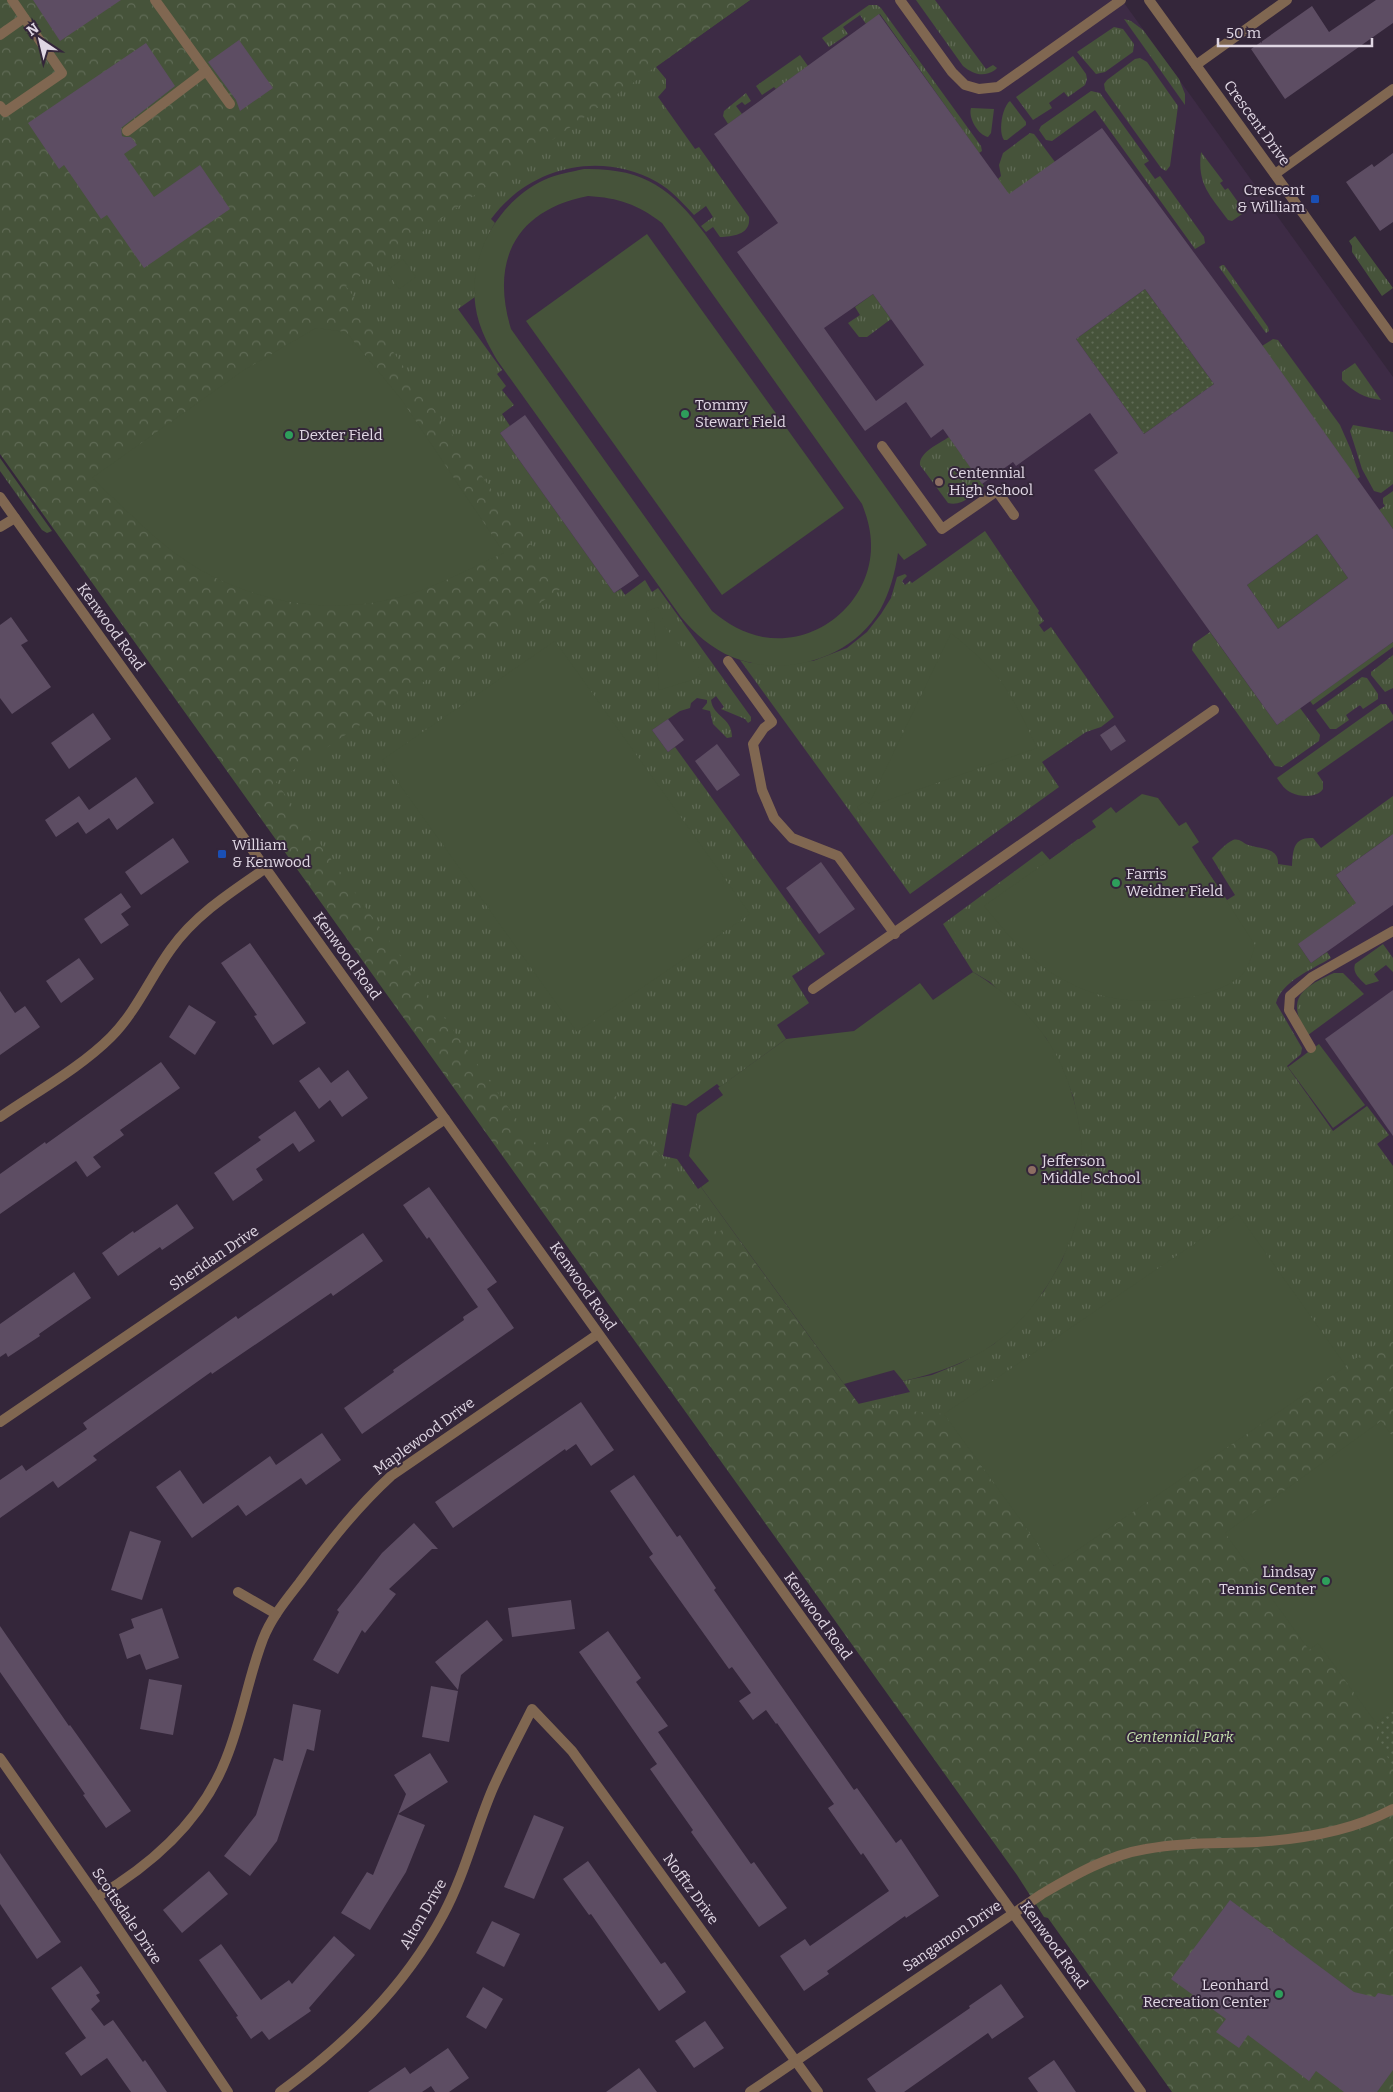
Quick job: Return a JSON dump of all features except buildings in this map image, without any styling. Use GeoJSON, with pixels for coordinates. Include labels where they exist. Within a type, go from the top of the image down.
{"type":"FeatureCollection","features":[{"type":"Feature","properties":{"kind":"street"},"geometry":{"type":"LineString","coordinates":[[0,106],[5,112],[62,73],[12,0]]}},
{"type":"Feature","properties":{"kind":"street"},"geometry":{"type":"LineString","coordinates":[[155,0],[230,104]]}},
{"type":"Feature","properties":{"kind":"street"},"geometry":{"type":"LineString","coordinates":[[900,0],[952,72],[964,85],[979,89],[998,87],[1121,0]]}},
{"type":"Feature","properties":{"kind":"street","name":"Crescent Drive"},"geometry":{"type":"LineString","coordinates":[[1149,0],[1393,338]]}},
{"type":"Feature","properties":{"kind":"street"},"geometry":{"type":"LineString","coordinates":[[1196,64],[1288,0]]}},
{"type":"Feature","properties":{"kind":"street"},"geometry":{"type":"LineString","coordinates":[[0,35],[24,18]]}},
{"type":"Feature","properties":{"kind":"street"},"geometry":{"type":"LineString","coordinates":[[127,131],[206,71]]}},
{"type":"Feature","properties":{"kind":"street"},"geometry":{"type":"LineString","coordinates":[[1275,174],[1393,89]]}},
{"type":"Feature","properties":{"kind":"street"},"geometry":{"type":"LineString","coordinates":[[882,446],[942,529],[997,491],[1014,515]]}},
{"type":"Feature","properties":{"kind":"street","name":"Kenwood Road"},"geometry":{"type":"LineString","coordinates":[[0,498],[1141,2092]]}},
{"type":"Feature","properties":{"kind":"street"},"geometry":{"type":"LineString","coordinates":[[0,527],[15,518]]}},
{"type":"Feature","properties":{"kind":"street"},"geometry":{"type":"LineString","coordinates":[[728,661],[772,722],[764,728],[752,744],[762,790],[774,818],[792,838],[838,856],[895,934]]}},
{"type":"Feature","properties":{"kind":"street"},"geometry":{"type":"LineString","coordinates":[[813,989],[895,934],[1214,710]]}},
{"type":"Feature","properties":{"kind":"street"},"geometry":{"type":"LineString","coordinates":[[0,1117],[87,1057],[111,1036],[135,1006],[171,948],[191,926],[216,902],[266,868]]}},
{"type":"Feature","properties":{"kind":"street"},"geometry":{"type":"LineString","coordinates":[[1311,1048],[1289,1010],[1290,996],[1312,977],[1393,931]]}},
{"type":"Feature","properties":{"kind":"street","name":"Sheridan Drive"},"geometry":{"type":"LineString","coordinates":[[0,1422],[445,1119]]}},
{"type":"Feature","properties":{"kind":"street","name":"Maplewood Drive"},"geometry":{"type":"LineString","coordinates":[[97,1897],[139,1869],[163,1850],[200,1809],[227,1758],[263,1638],[276,1614],[336,1534],[391,1476],[598,1334]]}},
{"type":"Feature","properties":{"kind":"street"},"geometry":{"type":"LineString","coordinates":[[238,1592],[276,1614]]}},
{"type":"Feature","properties":{"kind":"street","name":"Nofftz Drive"},"geometry":{"type":"LineString","coordinates":[[532,1709],[572,1751],[797,2060],[818,2092]]}},
{"type":"Feature","properties":{"kind":"street","name":"Alton Drive"},"geometry":{"type":"LineString","coordinates":[[280,2092],[309,2071],[355,2031],[384,2000],[415,1960],[442,1916],[462,1876],[493,1788],[532,1709]]}},
{"type":"Feature","properties":{"kind":"street","name":"Scottsdale Drive"},"geometry":{"type":"LineString","coordinates":[[0,1758],[97,1897],[228,2092]]}},
{"type":"Feature","properties":{"kind":"street","name":"Sangamon Drive"},"geometry":{"type":"LineString","coordinates":[[750,2092],[1042,1894],[1077,1873],[1113,1858],[1144,1849],[1174,1844],[1258,1842],[1310,1836],[1340,1830],[1377,1818],[1393,1809]]}},
{"type":"Feature","properties":{"kind":"shaded area","name":"Centennial High School"},"geometry":{"type":"Polygon","coordinates":[[[750,0],[1122,0],[1393,377],[1393,1333],[861,1407],[728,1226],[718,1233],[629,1114],[346,286],[750,0]]]}},
{"type":"Feature","properties":{"kind":"green space","name":"Centennial Park"},"geometry":{"type":"Polygon","coordinates":[[[0,0],[750,0],[346,286],[562,588],[276,782],[538,1149],[616,1096],[717,1233],[728,1226],[861,1407],[944,1414],[1053,1566],[1393,1333],[1393,2092],[1172,2092],[1048,1918],[1044,1917],[1017,1875],[0,454],[0,0]]]}},
{"type":"Feature","properties":{"kind":"green space"},"geometry":{"type":"Polygon","coordinates":[[[619,0],[750,0],[656,67],[666,79],[666,88],[658,97],[695,149],[699,147],[749,217],[747,228],[740,233],[725,237],[720,237],[713,227],[706,232],[701,226],[713,217],[706,206],[694,215],[677,197],[662,185],[635,172],[612,167],[589,166],[567,169],[545,176],[525,187],[507,201],[491,219],[495,223],[480,258],[476,277],[475,297],[458,309],[502,370],[497,374],[506,386],[502,390],[514,405],[502,414],[510,426],[500,433],[614,593],[621,589],[625,595],[645,580],[652,592],[658,588],[751,717],[751,721],[748,723],[745,719],[721,709],[724,707],[716,696],[711,700],[712,706],[729,725],[732,737],[727,738],[713,724],[710,711],[702,709],[707,700],[697,698],[691,703],[690,708],[680,711],[652,730],[668,752],[675,747],[825,954],[792,976],[809,1003],[777,1025],[786,1039],[720,1087],[717,1084],[686,1106],[672,1103],[663,1156],[677,1159],[698,1189],[701,1187],[858,1404],[910,1392],[903,1381],[932,1375],[961,1363],[994,1344],[1021,1319],[1044,1291],[1062,1260],[1075,1226],[1082,1162],[1079,1127],[1073,1096],[1062,1068],[1046,1038],[990,982],[973,972],[943,924],[1042,851],[1050,860],[1078,839],[1204,866],[1227,900],[1235,895],[1212,858],[1230,841],[1237,840],[1268,850],[1275,854],[1278,864],[1292,866],[1295,846],[1298,842],[1306,838],[1313,838],[1321,848],[1393,796],[1393,839],[1390,836],[1336,875],[1349,894],[1369,881],[1393,877],[1355,904],[1367,921],[1298,944],[1311,963],[1327,952],[1331,958],[1291,982],[1279,995],[1276,1003],[1302,1048],[1301,1054],[1287,1066],[1333,1131],[1367,1106],[1389,1135],[1377,1144],[1393,1166],[1393,1344],[1346,1366],[1053,1566],[1065,1847],[165,681],[0,222],[619,0]]]}},
{"type":"Feature","properties":{"kind":"green space"},"geometry":{"type":"Polygon","coordinates":[[[916,0],[935,0],[986,69],[993,65],[997,68],[986,74],[978,74],[963,66],[916,0]]]}},
{"type":"Feature","properties":{"kind":"green space"},"geometry":{"type":"Polygon","coordinates":[[[869,5],[877,5],[881,8],[981,146],[982,151],[979,153],[880,14],[866,24],[860,15],[843,27],[848,34],[829,47],[822,38],[869,5]]]}},
{"type":"Feature","properties":{"kind":"green space"},"geometry":{"type":"Polygon","coordinates":[[[1124,19],[1131,21],[1143,30],[1179,79],[1185,94],[1185,105],[1124,19]]]}},
{"type":"Feature","properties":{"kind":"green space"},"geometry":{"type":"Polygon","coordinates":[[[1114,27],[1123,29],[1134,44],[1133,52],[1105,72],[1096,74],[1077,52],[1114,27]]]}},
{"type":"Feature","properties":{"kind":"green space"},"geometry":{"type":"Polygon","coordinates":[[[800,55],[808,66],[776,89],[774,87],[762,95],[756,86],[800,55]]]}},
{"type":"Feature","properties":{"kind":"green space"},"geometry":{"type":"Polygon","coordinates":[[[1073,56],[1086,74],[1085,85],[1068,97],[1064,92],[1049,103],[1052,108],[1033,120],[1016,97],[1073,56]]]}},
{"type":"Feature","properties":{"kind":"green space"},"geometry":{"type":"Polygon","coordinates":[[[1140,58],[1147,62],[1178,106],[1170,166],[1166,171],[1161,168],[1105,90],[1104,84],[1107,80],[1135,59],[1140,58]]]}},
{"type":"Feature","properties":{"kind":"green space"},"geometry":{"type":"Polygon","coordinates":[[[1091,91],[1100,93],[1149,161],[1144,164],[1155,179],[1160,176],[1204,237],[1205,243],[1195,249],[1095,110],[1052,141],[1046,140],[1039,130],[1041,126],[1091,91]]]}},
{"type":"Feature","properties":{"kind":"green space"},"geometry":{"type":"Polygon","coordinates":[[[746,93],[751,101],[745,105],[742,102],[736,106],[742,114],[728,124],[723,116],[724,111],[746,93]]]}},
{"type":"Feature","properties":{"kind":"green space"},"geometry":{"type":"Polygon","coordinates":[[[1010,101],[1026,122],[1026,125],[1007,140],[1004,140],[1001,131],[1002,120],[1005,108],[1010,101]]]}},
{"type":"Feature","properties":{"kind":"green space"},"geometry":{"type":"Polygon","coordinates":[[[971,108],[994,109],[991,133],[988,137],[977,130],[972,121],[971,108]]]}},
{"type":"Feature","properties":{"kind":"green space"},"geometry":{"type":"Polygon","coordinates":[[[1030,133],[1034,134],[1055,162],[1007,197],[998,183],[1000,181],[998,179],[1001,176],[999,165],[1003,153],[1030,133]]]}},
{"type":"Feature","properties":{"kind":"green space"},"geometry":{"type":"Polygon","coordinates":[[[1201,152],[1223,181],[1220,183],[1225,190],[1228,188],[1245,212],[1232,221],[1228,220],[1206,189],[1201,173],[1201,152]]]}},
{"type":"Feature","properties":{"kind":"green space"},"geometry":{"type":"Polygon","coordinates":[[[584,169],[623,172],[640,177],[668,193],[680,204],[705,234],[927,545],[904,560],[898,553],[892,582],[880,610],[867,627],[852,641],[834,652],[794,665],[773,666],[752,663],[732,657],[710,645],[698,635],[681,617],[497,360],[489,346],[479,322],[475,301],[475,280],[479,259],[486,239],[510,205],[526,191],[549,178],[584,169]],[[588,196],[563,203],[543,213],[526,226],[515,242],[507,260],[504,281],[505,304],[511,329],[712,611],[736,627],[763,637],[783,638],[803,635],[822,627],[838,616],[852,601],[862,584],[869,565],[870,534],[862,504],[662,223],[627,203],[588,196]]]}},
{"type":"Feature","properties":{"kind":"green space","name":"Tommy Stewart Field"},"geometry":{"type":"Polygon","coordinates":[[[647,234],[844,508],[722,595],[526,321],[647,234]]]}},
{"type":"Feature","properties":{"kind":"green space"},"geometry":{"type":"Polygon","coordinates":[[[1355,236],[1393,288],[1382,296],[1352,252],[1352,246],[1349,241],[1355,236]]]}},
{"type":"Feature","properties":{"kind":"green space"},"geometry":{"type":"Polygon","coordinates":[[[403,259],[416,277],[399,289],[386,271],[403,259]]]}},
{"type":"Feature","properties":{"kind":"green space"},"geometry":{"type":"Polygon","coordinates":[[[1224,265],[1269,331],[1266,333],[1219,267],[1224,265]]]}},
{"type":"Feature","properties":{"kind":"green space"},"geometry":{"type":"Polygon","coordinates":[[[1145,289],[1214,384],[1144,434],[1076,339],[1145,289]]]}},
{"type":"Feature","properties":{"kind":"green space"},"geometry":{"type":"Polygon","coordinates":[[[873,294],[891,319],[867,337],[859,337],[848,323],[860,315],[855,307],[873,294]]]}},
{"type":"Feature","properties":{"kind":"green space","name":"Dexter Field"},"geometry":{"type":"Polygon","coordinates":[[[316,328],[346,332],[401,399],[504,553],[434,585],[410,594],[379,602],[315,605],[283,600],[252,592],[222,581],[193,566],[157,539],[92,478],[244,370],[316,328]]]}},
{"type":"Feature","properties":{"kind":"green space"},"geometry":{"type":"Polygon","coordinates":[[[1273,339],[1278,340],[1340,425],[1360,477],[1357,479],[1262,346],[1273,339]]]}},
{"type":"Feature","properties":{"kind":"green space"},"geometry":{"type":"Polygon","coordinates":[[[1355,363],[1381,400],[1360,394],[1342,380],[1342,372],[1355,363]]]}},
{"type":"Feature","properties":{"kind":"green space"},"geometry":{"type":"Polygon","coordinates":[[[1353,425],[1393,432],[1393,484],[1381,493],[1374,491],[1362,469],[1350,431],[1353,425]]]}},
{"type":"Feature","properties":{"kind":"green space"},"geometry":{"type":"Polygon","coordinates":[[[949,437],[984,486],[967,499],[953,504],[948,503],[920,465],[926,452],[949,437]]]}},
{"type":"Feature","properties":{"kind":"green space"},"geometry":{"type":"Polygon","coordinates":[[[0,458],[52,531],[47,533],[42,530],[0,471],[0,458]]]}},
{"type":"Feature","properties":{"kind":"green space"},"geometry":{"type":"Polygon","coordinates":[[[1393,491],[1393,529],[1379,510],[1385,506],[1383,498],[1393,491]]]}},
{"type":"Feature","properties":{"kind":"green space"},"geometry":{"type":"Polygon","coordinates":[[[985,531],[1039,611],[1038,613],[1044,621],[1039,625],[1044,632],[1051,627],[1114,717],[1101,727],[1086,732],[1042,762],[1059,787],[910,894],[740,660],[751,663],[813,661],[847,648],[867,632],[881,614],[891,598],[897,577],[905,574],[907,576],[902,581],[905,585],[910,581],[912,583],[985,531]]]}},
{"type":"Feature","properties":{"kind":"green space"},"geometry":{"type":"Polygon","coordinates":[[[1317,534],[1348,578],[1278,629],[1247,585],[1317,534]]]}},
{"type":"Feature","properties":{"kind":"green space"},"geometry":{"type":"Polygon","coordinates":[[[658,607],[663,619],[660,621],[703,673],[692,680],[659,690],[654,622],[651,623],[646,611],[658,607]]]}},
{"type":"Feature","properties":{"kind":"green space"},"geometry":{"type":"Polygon","coordinates":[[[1210,632],[1277,725],[1300,708],[1320,735],[1319,741],[1282,767],[1275,766],[1192,650],[1193,644],[1210,632]]]}},
{"type":"Feature","properties":{"kind":"green space"},"geometry":{"type":"Polygon","coordinates":[[[951,633],[998,678],[1018,708],[1037,748],[871,806],[873,810],[864,816],[857,807],[866,801],[869,804],[951,633]]]}},
{"type":"Feature","properties":{"kind":"green space"},"geometry":{"type":"Polygon","coordinates":[[[555,641],[750,914],[577,1032],[382,760],[555,641]]]}},
{"type":"Feature","properties":{"kind":"green space"},"geometry":{"type":"Polygon","coordinates":[[[1393,642],[1393,647],[1313,705],[1310,701],[1393,642]]]}},
{"type":"Feature","properties":{"kind":"green space"},"geometry":{"type":"Polygon","coordinates":[[[1393,655],[1393,688],[1385,692],[1371,675],[1371,672],[1393,655]]]}},
{"type":"Feature","properties":{"kind":"green space"},"geometry":{"type":"Polygon","coordinates":[[[1362,677],[1367,678],[1378,694],[1378,699],[1363,709],[1360,705],[1346,715],[1349,720],[1336,729],[1330,729],[1316,710],[1362,677]]]}},
{"type":"Feature","properties":{"kind":"green space"},"geometry":{"type":"Polygon","coordinates":[[[1381,704],[1386,704],[1393,715],[1393,720],[1317,773],[1323,782],[1323,789],[1320,792],[1309,796],[1296,794],[1285,789],[1277,778],[1381,704]]]}},
{"type":"Feature","properties":{"kind":"green space","name":"Farris Weidner Field"},"geometry":{"type":"Polygon","coordinates":[[[1142,794],[1158,798],[1179,826],[1186,822],[1199,842],[1192,847],[1255,945],[1244,973],[1228,985],[1193,996],[1153,1001],[1100,995],[1062,979],[1039,964],[1010,937],[984,906],[1096,827],[1092,821],[1111,807],[1116,813],[1142,794]]]}},
{"type":"Feature","properties":{"kind":"green space"},"geometry":{"type":"Polygon","coordinates":[[[1383,944],[1393,958],[1393,972],[1386,965],[1374,974],[1379,981],[1366,985],[1356,973],[1355,964],[1383,944]]]}},
{"type":"Feature","properties":{"kind":"green space"},"geometry":{"type":"Polygon","coordinates":[[[973,972],[1003,993],[1031,1019],[1056,1054],[1064,1072],[1076,1111],[1082,1151],[1082,1190],[1073,1233],[1053,1276],[1040,1296],[1010,1330],[984,1351],[939,1371],[903,1381],[894,1370],[844,1384],[701,1187],[709,1181],[689,1156],[697,1114],[723,1095],[718,1088],[786,1039],[854,1031],[920,983],[933,1000],[973,972]]]}},
{"type":"Feature","properties":{"kind":"green space"},"geometry":{"type":"Polygon","coordinates":[[[1334,973],[1343,973],[1364,994],[1308,1035],[1298,1013],[1297,1004],[1300,996],[1312,984],[1334,973]]]}},
{"type":"Feature","properties":{"kind":"green space"},"geometry":{"type":"Polygon","coordinates":[[[1319,1044],[1365,1105],[1333,1128],[1288,1067],[1319,1044]]]}},
{"type":"Feature","properties":{"kind":"green space"},"geometry":{"type":"Polygon","coordinates":[[[1238,1214],[1346,1366],[1054,1566],[944,1414],[1238,1214]]]}},
{"type":"Feature","properties":{"kind":"green space","name":"Lindsay Tennis Center"},"geometry":{"type":"Polygon","coordinates":[[[1381,1421],[1393,1437],[1393,1711],[1376,1723],[1318,1643],[1309,1650],[1225,1533],[1381,1421]]]}},
{"type":"Feature","properties":{"kind":"green space"},"geometry":{"type":"Polygon","coordinates":[[[1393,1711],[1393,1766],[1380,1745],[1376,1723],[1393,1711]]]}},
{"type":"Feature","properties":{"kind":"place","name":"Crescent & William"},"geometry":{"type":"Point","coordinates":[1315,199]}},
{"type":"Feature","properties":{"kind":"place","name":"Tommy Stewart Field"},"geometry":{"type":"Point","coordinates":[685,414]}},
{"type":"Feature","properties":{"kind":"place","name":"Dexter Field"},"geometry":{"type":"Point","coordinates":[289,435]}},
{"type":"Feature","properties":{"kind":"place","name":"Centennial High School"},"geometry":{"type":"Point","coordinates":[939,482]}},
{"type":"Feature","properties":{"kind":"place","name":"William & Kenwood"},"geometry":{"type":"Point","coordinates":[222,854]}},
{"type":"Feature","properties":{"kind":"place","name":"Farris Weidner Field"},"geometry":{"type":"Point","coordinates":[1116,883]}},
{"type":"Feature","properties":{"kind":"place","name":"Jefferson Middle School"},"geometry":{"type":"Point","coordinates":[1032,1170]}},
{"type":"Feature","properties":{"kind":"place","name":"Lindsay Tennis Center"},"geometry":{"type":"Point","coordinates":[1326,1581]}},
{"type":"Feature","properties":{"kind":"place","name":"Leonhard Recreation Center"},"geometry":{"type":"Point","coordinates":[1279,1994]}}]}
